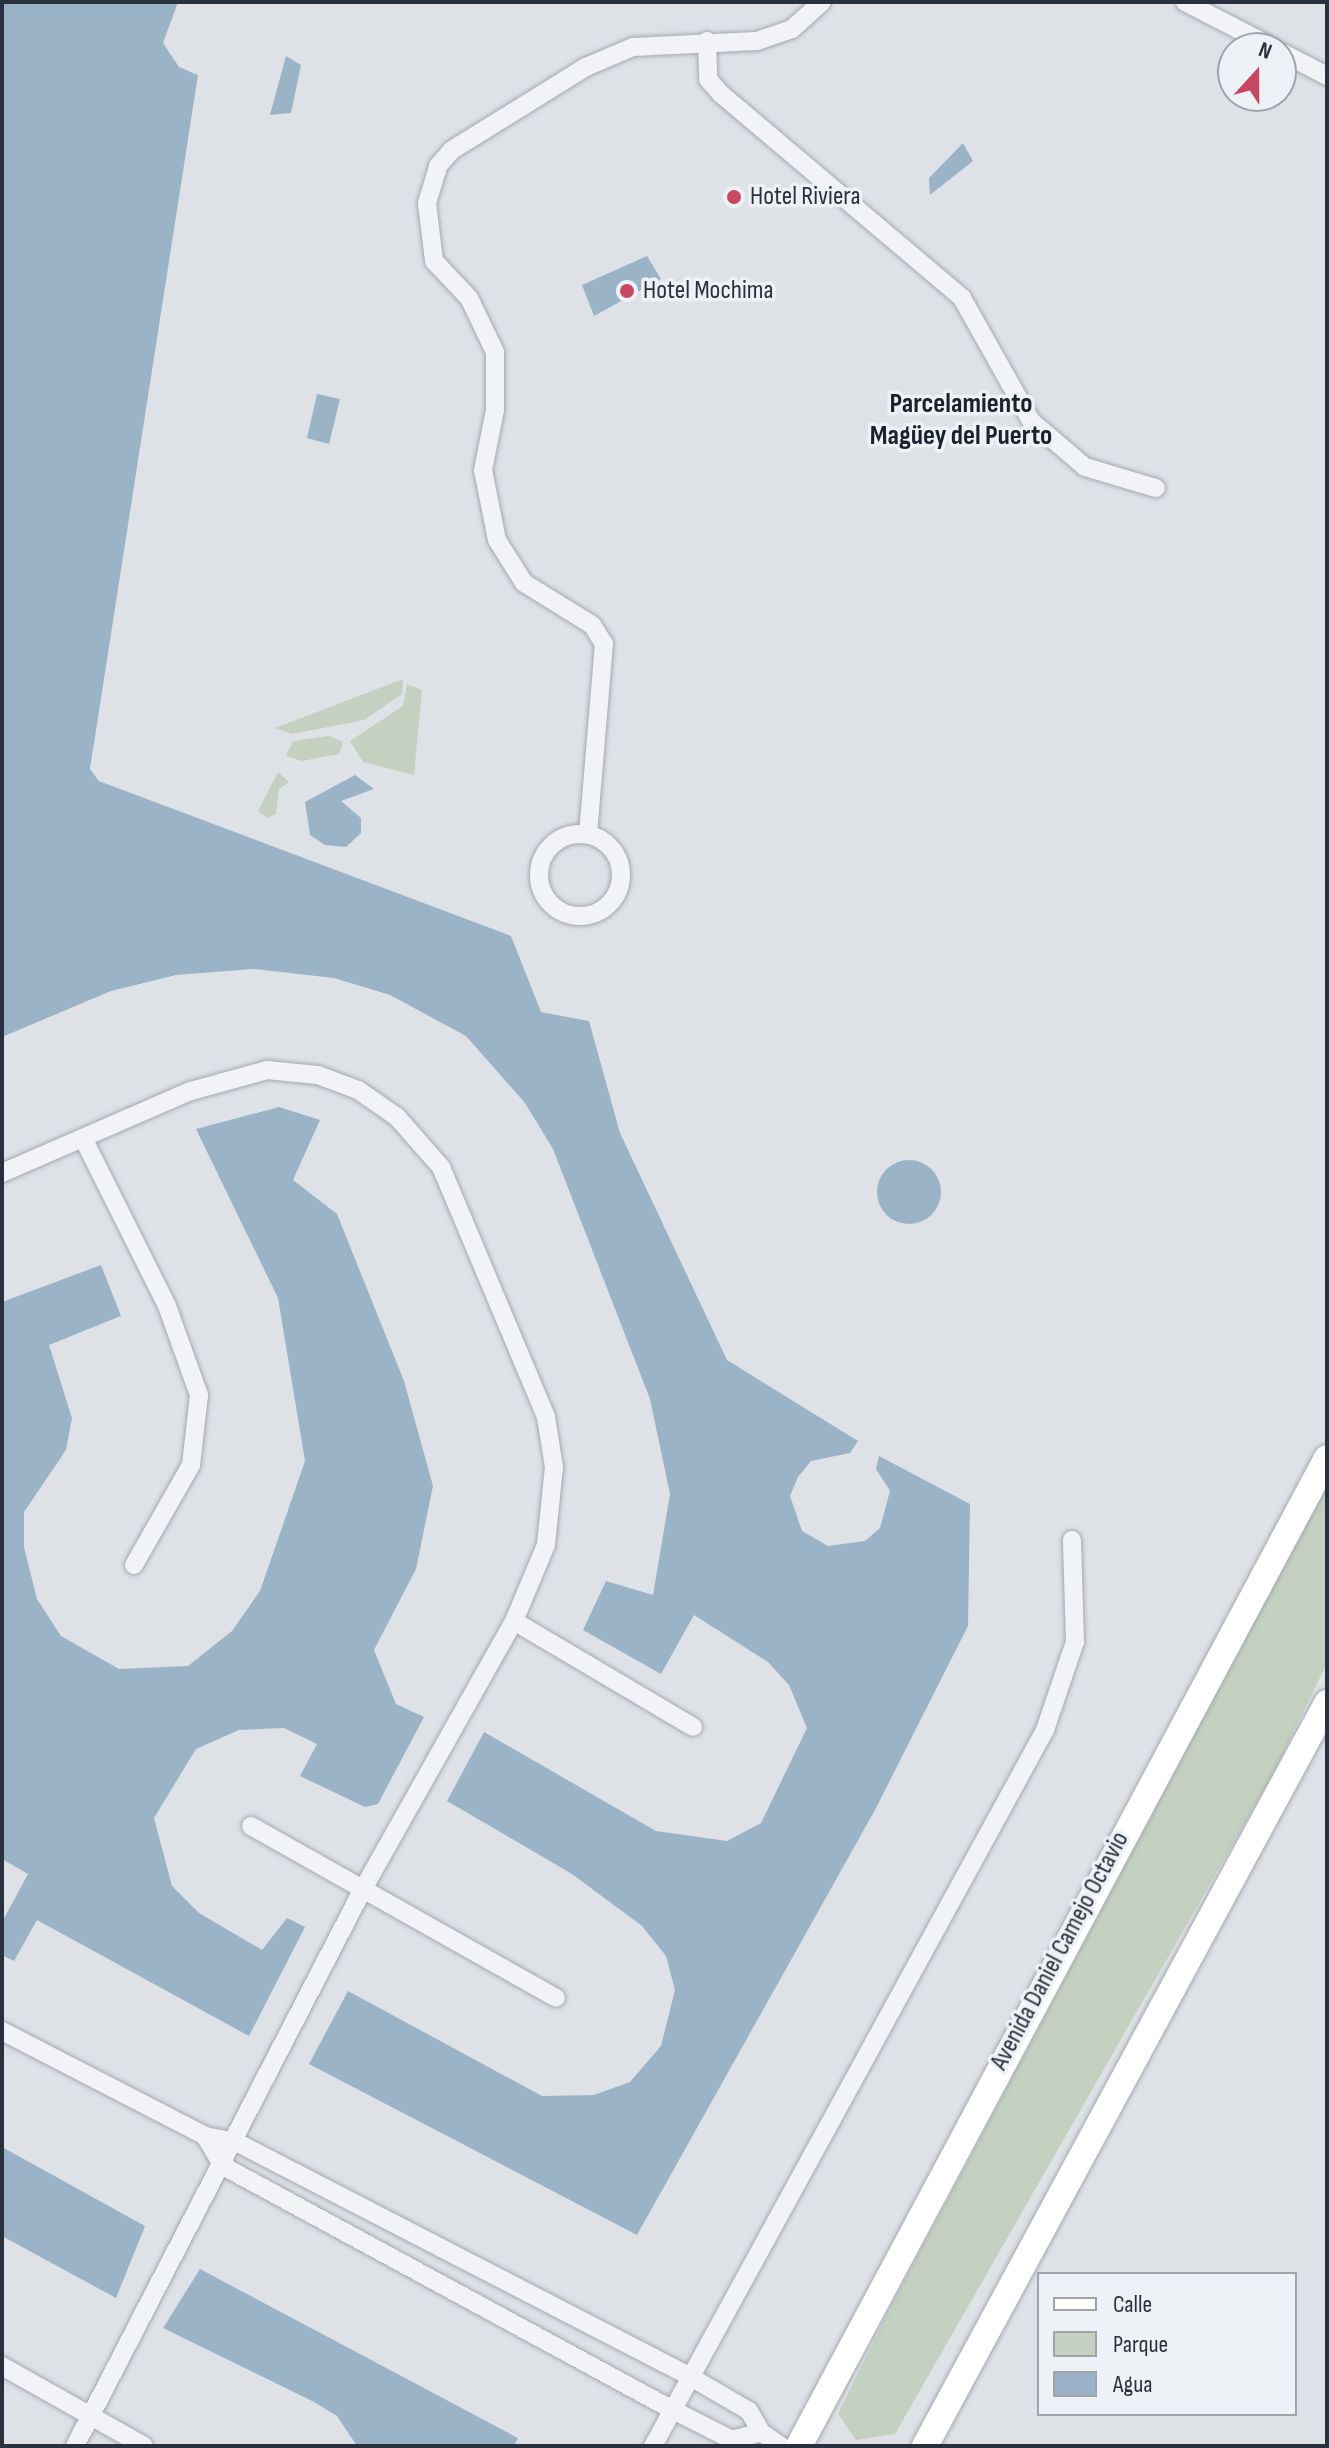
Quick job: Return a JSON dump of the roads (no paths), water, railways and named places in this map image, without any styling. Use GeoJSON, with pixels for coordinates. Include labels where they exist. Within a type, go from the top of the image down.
{"type":"FeatureCollection","features":[{"type":"Feature","properties":{"kind":"main road","name":"Avenida Daniel Camejo Octavio"},"geometry":{"type":"LineString","coordinates":[[799,2446],[1327,1458]]}},
{"type":"Feature","properties":{"kind":"main road"},"geometry":{"type":"LineString","coordinates":[[925,2446],[1327,1703]]}},
{"type":"Feature","properties":{"kind":"street"},"geometry":{"type":"LineString","coordinates":[[588,834],[604,644],[592,625],[524,583],[497,540],[483,470],[495,410],[495,352],[469,298],[434,261],[427,203],[438,166],[452,150],[574,74],[633,47],[707,41],[757,41],[792,29],[822,2]]}},
{"type":"Feature","properties":{"kind":"street"},"geometry":{"type":"LineString","coordinates":[[1185,2],[1243,32]]}},
{"type":"Feature","properties":{"kind":"street"},"geometry":{"type":"LineString","coordinates":[[707,41],[708,79],[721,94],[962,298],[1031,421],[1085,467],[1156,488]]}},
{"type":"Feature","properties":{"kind":"street"},"geometry":{"type":"LineString","coordinates":[[1297,60],[1327,76]]}},
{"type":"Feature","properties":{"kind":"street"},"geometry":{"type":"LineString","coordinates":[[588,834],[618,859],[620,885],[594,913],[567,913],[546,897],[539,871],[550,847],[588,834]]}},
{"type":"Feature","properties":{"kind":"street"},"geometry":{"type":"LineString","coordinates":[[2,1173],[191,1091],[267,1070],[318,1075],[358,1090],[425,1146],[441,1167],[546,1417],[554,1510],[514,1621],[364,1887],[236,2142],[75,2446]]}},
{"type":"Feature","properties":{"kind":"street"},"geometry":{"type":"LineString","coordinates":[[84,1140],[167,1306],[199,1395],[191,1465],[134,1565]]}},
{"type":"Feature","properties":{"kind":"street"},"geometry":{"type":"LineString","coordinates":[[653,2446],[1045,1730],[1075,1642],[1072,1540]]}},
{"type":"Feature","properties":{"kind":"street"},"geometry":{"type":"LineString","coordinates":[[514,1621],[693,1727]]}},
{"type":"Feature","properties":{"kind":"street"},"geometry":{"type":"LineString","coordinates":[[251,1826],[556,1998]]}},
{"type":"Feature","properties":{"kind":"street"},"geometry":{"type":"LineString","coordinates":[[2,2031],[205,2136],[236,2142],[689,2376],[749,2411],[761,2432],[781,2446]]}},
{"type":"Feature","properties":{"kind":"street"},"geometry":{"type":"LineString","coordinates":[[205,2136],[223,2166],[671,2409],[732,2440],[761,2432]]}},
{"type":"Feature","properties":{"kind":"street"},"geometry":{"type":"LineString","coordinates":[[2,2366],[144,2446]]}},
{"type":"Feature","properties":{"kind":"water"},"geometry":{"type":"Polygon","coordinates":[[[2,2],[178,2],[163,43],[179,67],[198,75],[90,769],[99,781],[511,936],[541,1012],[589,1021],[620,1133],[727,1360],[858,1441],[850,1453],[811,1461],[798,1477],[790,1496],[802,1531],[828,1546],[865,1541],[880,1528],[890,1491],[876,1469],[879,1456],[970,1504],[968,1626],[875,1810],[637,2235],[309,2064],[348,1991],[542,2096],[594,2095],[630,2082],[661,2046],[675,1990],[666,1956],[642,1926],[572,1874],[447,1801],[484,1732],[656,1831],[727,1841],[761,1823],[807,1728],[789,1685],[768,1662],[694,1615],[661,1674],[583,1630],[606,1581],[653,1595],[670,1494],[650,1399],[553,1149],[525,1103],[466,1036],[390,995],[334,978],[253,969],[176,975],[111,991],[2,1037],[2,2]]]}},
{"type":"Feature","properties":{"kind":"water"},"geometry":{"type":"Polygon","coordinates":[[[286,56],[301,65],[291,113],[270,115],[286,56]]]}},
{"type":"Feature","properties":{"kind":"water"},"geometry":{"type":"Polygon","coordinates":[[[963,143],[973,161],[930,195],[929,178],[963,143]]]}},
{"type":"Feature","properties":{"kind":"water"},"geometry":{"type":"Polygon","coordinates":[[[647,256],[661,279],[594,316],[582,285],[647,256]]]}},
{"type":"Feature","properties":{"kind":"water"},"geometry":{"type":"Polygon","coordinates":[[[317,394],[340,399],[329,444],[307,438],[317,394]]]}},
{"type":"Feature","properties":{"kind":"water"},"geometry":{"type":"Polygon","coordinates":[[[355,775],[374,789],[341,801],[361,818],[361,833],[346,847],[325,845],[310,835],[305,802],[355,775]]]}},
{"type":"Feature","properties":{"kind":"water"},"geometry":{"type":"Polygon","coordinates":[[[279,1107],[320,1120],[293,1180],[337,1214],[404,1381],[433,1486],[416,1569],[374,1650],[396,1704],[424,1717],[378,1804],[365,1807],[300,1776],[317,1744],[284,1728],[239,1730],[196,1749],[154,1818],[172,1886],[199,1913],[262,1950],[287,1918],[305,1927],[249,2036],[37,1920],[14,1961],[2,1955],[2,1922],[28,1874],[2,1859],[2,1302],[101,1265],[121,1316],[49,1345],[72,1418],[66,1450],[24,1512],[24,1547],[37,1599],[61,1636],[119,1669],[188,1666],[232,1631],[260,1591],[305,1461],[278,1298],[196,1129],[279,1107]]]}},
{"type":"Feature","properties":{"kind":"water"},"geometry":{"type":"Polygon","coordinates":[[[903,1160],[915,1160],[932,1169],[939,1180],[939,1204],[932,1215],[915,1224],[903,1224],[891,1219],[882,1210],[877,1198],[877,1186],[882,1174],[891,1165],[903,1160]]]}},
{"type":"Feature","properties":{"kind":"water"},"geometry":{"type":"Polygon","coordinates":[[[2,2147],[145,2226],[116,2298],[2,2236],[2,2147]]]}},
{"type":"Feature","properties":{"kind":"water"},"geometry":{"type":"Polygon","coordinates":[[[200,2269],[518,2438],[514,2446],[357,2446],[337,2416],[314,2402],[163,2328],[200,2269]]]}},
{"type":"Feature","properties":{"kind":"place","name":"Hotel Riviera"},"geometry":{"type":"Point","coordinates":[734,197]}},
{"type":"Feature","properties":{"kind":"place","name":"Hotel Mochima"},"geometry":{"type":"Point","coordinates":[627,291]}},
{"type":"Feature","properties":{"kind":"district","name":"Parcelamiento Magüey del Puerto"},"geometry":{"type":"Point","coordinates":[961,420]}}]}
